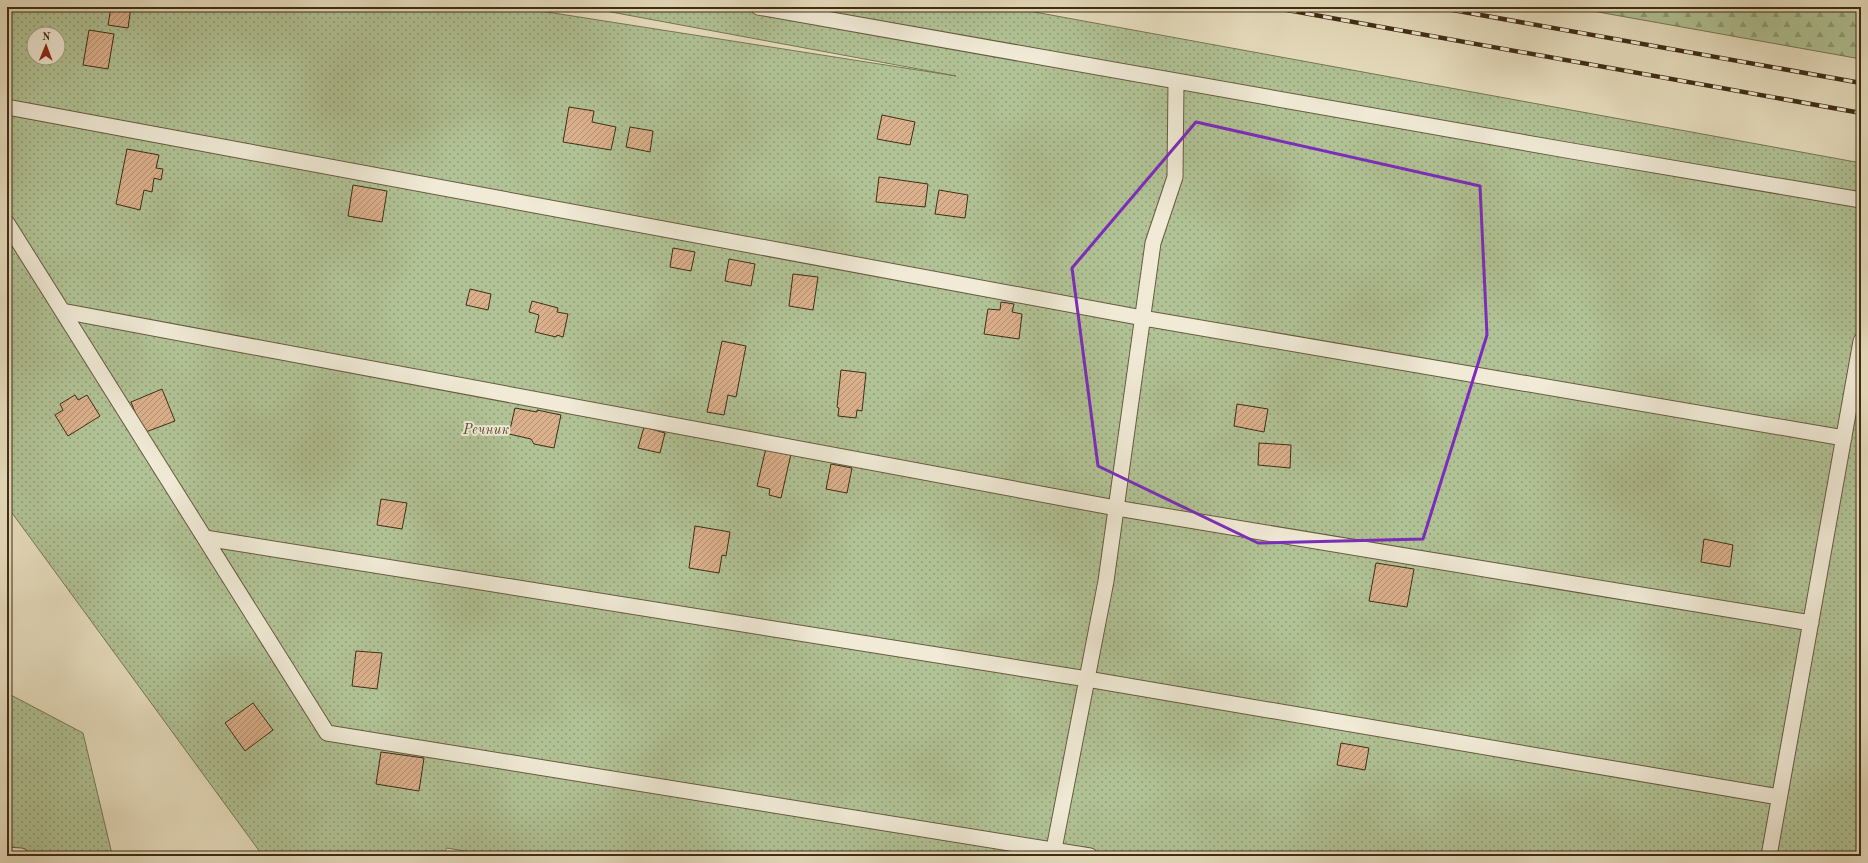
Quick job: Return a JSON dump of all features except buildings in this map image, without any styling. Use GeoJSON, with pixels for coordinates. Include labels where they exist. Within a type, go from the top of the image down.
{"type":"FeatureCollection","features":[{"type":"Feature","properties":{"kind":"lane"},"geometry":{"type":"LineString","coordinates":[[758,7],[1176,82],[1861,200]]}},
{"type":"Feature","properties":{"kind":"lane"},"geometry":{"type":"LineString","coordinates":[[1054,849],[1106,581],[1153,243],[1175,177],[1176,82]]}},
{"type":"Feature","properties":{"kind":"lane"},"geometry":{"type":"LineString","coordinates":[[7,107],[1143,318],[1844,438]]}},
{"type":"Feature","properties":{"kind":"lane"},"geometry":{"type":"LineString","coordinates":[[7,223],[327,733],[1090,856]]}},
{"type":"Feature","properties":{"kind":"lane"},"geometry":{"type":"LineString","coordinates":[[62,311],[1116,508],[1810,623]]}},
{"type":"Feature","properties":{"kind":"lane"},"geometry":{"type":"LineString","coordinates":[[1769,856],[1861,341]]}},
{"type":"Feature","properties":{"kind":"lane"},"geometry":{"type":"LineString","coordinates":[[205,538],[1086,679],[1779,797]]}},
{"type":"Feature","properties":{"kind":"lane"},"geometry":{"type":"LineString","coordinates":[[7,855],[21,856]]}},
{"type":"Feature","properties":{"kind":"highlighted area"},"geometry":{"type":"Polygon","coordinates":[[[1196,122],[1480,186],[1487,335],[1423,539],[1258,543],[1098,466],[1072,268],[1196,122]]]}},
{"type":"Feature","properties":{"kind":"green space","name":"Речник"},"geometry":{"type":"Polygon","coordinates":[[[7,7],[515,7],[956,76],[584,7],[1007,7],[1861,163],[1861,856],[494,856],[447,848],[442,856],[263,856],[7,506],[7,7]]]}},
{"type":"Feature","properties":{"kind":"green space"},"geometry":{"type":"Polygon","coordinates":[[[1570,7],[1861,7],[1861,59],[1570,7]]]}},
{"type":"Feature","properties":{"kind":"green space"},"geometry":{"type":"Polygon","coordinates":[[[7,693],[83,733],[111,850],[114,856],[7,856],[7,693]]]}},
{"type":"Feature","properties":{"kind":"railway"},"geometry":{"type":"LineString","coordinates":[[1270,7],[1861,113]]}},
{"type":"Feature","properties":{"kind":"railway"},"geometry":{"type":"LineString","coordinates":[[1436,7],[1861,83]]}}]}
